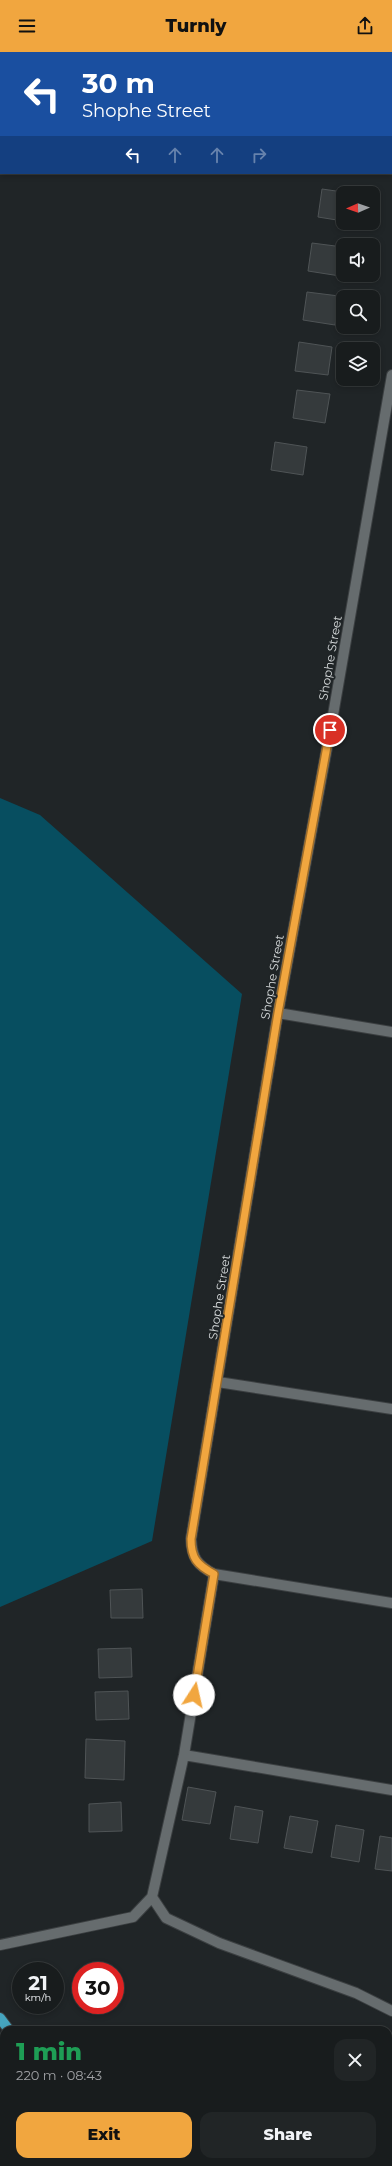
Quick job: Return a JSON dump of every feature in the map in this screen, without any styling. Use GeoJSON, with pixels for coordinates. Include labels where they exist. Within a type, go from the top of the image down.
{"type":"FeatureCollection","features":[{"type":"Feature","properties":{"kind":"street","name":"Shophe Street"},"geometry":{"type":"LineString","coordinates":[[214,1574],[203,1568],[195,1559],[191,1552],[191,1539],[278,1013],[333,714],[392,375]]}},
{"type":"Feature","properties":{"kind":"street"},"geometry":{"type":"LineString","coordinates":[[384,414],[392,422]]}},
{"type":"Feature","properties":{"kind":"street"},"geometry":{"type":"LineString","coordinates":[[278,1013],[392,1032]]}},
{"type":"Feature","properties":{"kind":"street"},"geometry":{"type":"LineString","coordinates":[[218,1382],[392,1409]]}},
{"type":"Feature","properties":{"kind":"street"},"geometry":{"type":"LineString","coordinates":[[0,1945],[133,1917],[152,1897],[184,1755],[214,1574],[392,1603]]}},
{"type":"Feature","properties":{"kind":"street"},"geometry":{"type":"LineString","coordinates":[[184,1755],[392,1790]]}},
{"type":"Feature","properties":{"kind":"street"},"geometry":{"type":"LineString","coordinates":[[152,1897],[166,1918],[219,1943],[356,1992],[392,2010]]}},
{"type":"Feature","properties":{"kind":"shaded area"},"geometry":{"type":"Polygon","coordinates":[[[0,798],[40,815],[242,994],[152,1541],[0,1607],[0,798]]]}},
{"type":"Feature","properties":{"kind":"building"},"geometry":{"type":"Polygon","coordinates":[[[322,189],[336,191],[336,220],[318,217],[322,189]]]}},
{"type":"Feature","properties":{"kind":"building"},"geometry":{"type":"Polygon","coordinates":[[[312,243],[336,246],[336,275],[308,271],[312,243]]]}},
{"type":"Feature","properties":{"kind":"building"},"geometry":{"type":"Polygon","coordinates":[[[307,292],[336,296],[335,325],[303,320],[307,292]]]}},
{"type":"Feature","properties":{"kind":"building"},"geometry":{"type":"Polygon","coordinates":[[[299,342],[332,347],[328,375],[295,371],[299,342]]]}},
{"type":"Feature","properties":{"kind":"building"},"geometry":{"type":"Polygon","coordinates":[[[297,390],[330,394],[325,423],[293,418],[297,390]]]}},
{"type":"Feature","properties":{"kind":"building"},"geometry":{"type":"Polygon","coordinates":[[[275,442],[307,447],[303,475],[271,470],[275,442]]]}},
{"type":"Feature","properties":{"kind":"building"},"geometry":{"type":"Polygon","coordinates":[[[142,1589],[143,1618],[111,1618],[110,1590],[142,1589]]]}},
{"type":"Feature","properties":{"kind":"building"},"geometry":{"type":"Polygon","coordinates":[[[131,1648],[132,1677],[99,1678],[98,1649],[131,1648]]]}},
{"type":"Feature","properties":{"kind":"building"},"geometry":{"type":"Polygon","coordinates":[[[128,1691],[129,1719],[96,1720],[95,1692],[128,1691]]]}},
{"type":"Feature","properties":{"kind":"building"},"geometry":{"type":"Polygon","coordinates":[[[86,1739],[125,1741],[124,1780],[85,1778],[86,1739]]]}},
{"type":"Feature","properties":{"kind":"building"},"geometry":{"type":"Polygon","coordinates":[[[188,1787],[216,1792],[210,1824],[182,1820],[188,1787]]]}},
{"type":"Feature","properties":{"kind":"building"},"geometry":{"type":"Polygon","coordinates":[[[121,1802],[122,1831],[89,1832],[89,1804],[121,1802]]]}},
{"type":"Feature","properties":{"kind":"building"},"geometry":{"type":"Polygon","coordinates":[[[235,1806],[263,1811],[258,1843],[230,1839],[235,1806]]]}},
{"type":"Feature","properties":{"kind":"building"},"geometry":{"type":"Polygon","coordinates":[[[290,1816],[318,1821],[312,1853],[284,1848],[290,1816]]]}},
{"type":"Feature","properties":{"kind":"building"},"geometry":{"type":"Polygon","coordinates":[[[336,1825],[364,1830],[359,1862],[331,1857],[336,1825]]]}},
{"type":"Feature","properties":{"kind":"building"},"geometry":{"type":"Polygon","coordinates":[[[380,1836],[392,1838],[392,1871],[375,1869],[380,1836]]]}},
{"type":"Feature","properties":{"kind":"route"},"geometry":{"type":"LineString","coordinates":[[194,1695],[214,1574],[203,1568],[195,1559],[191,1552],[191,1539],[278,1013],[330,730]]}}]}
